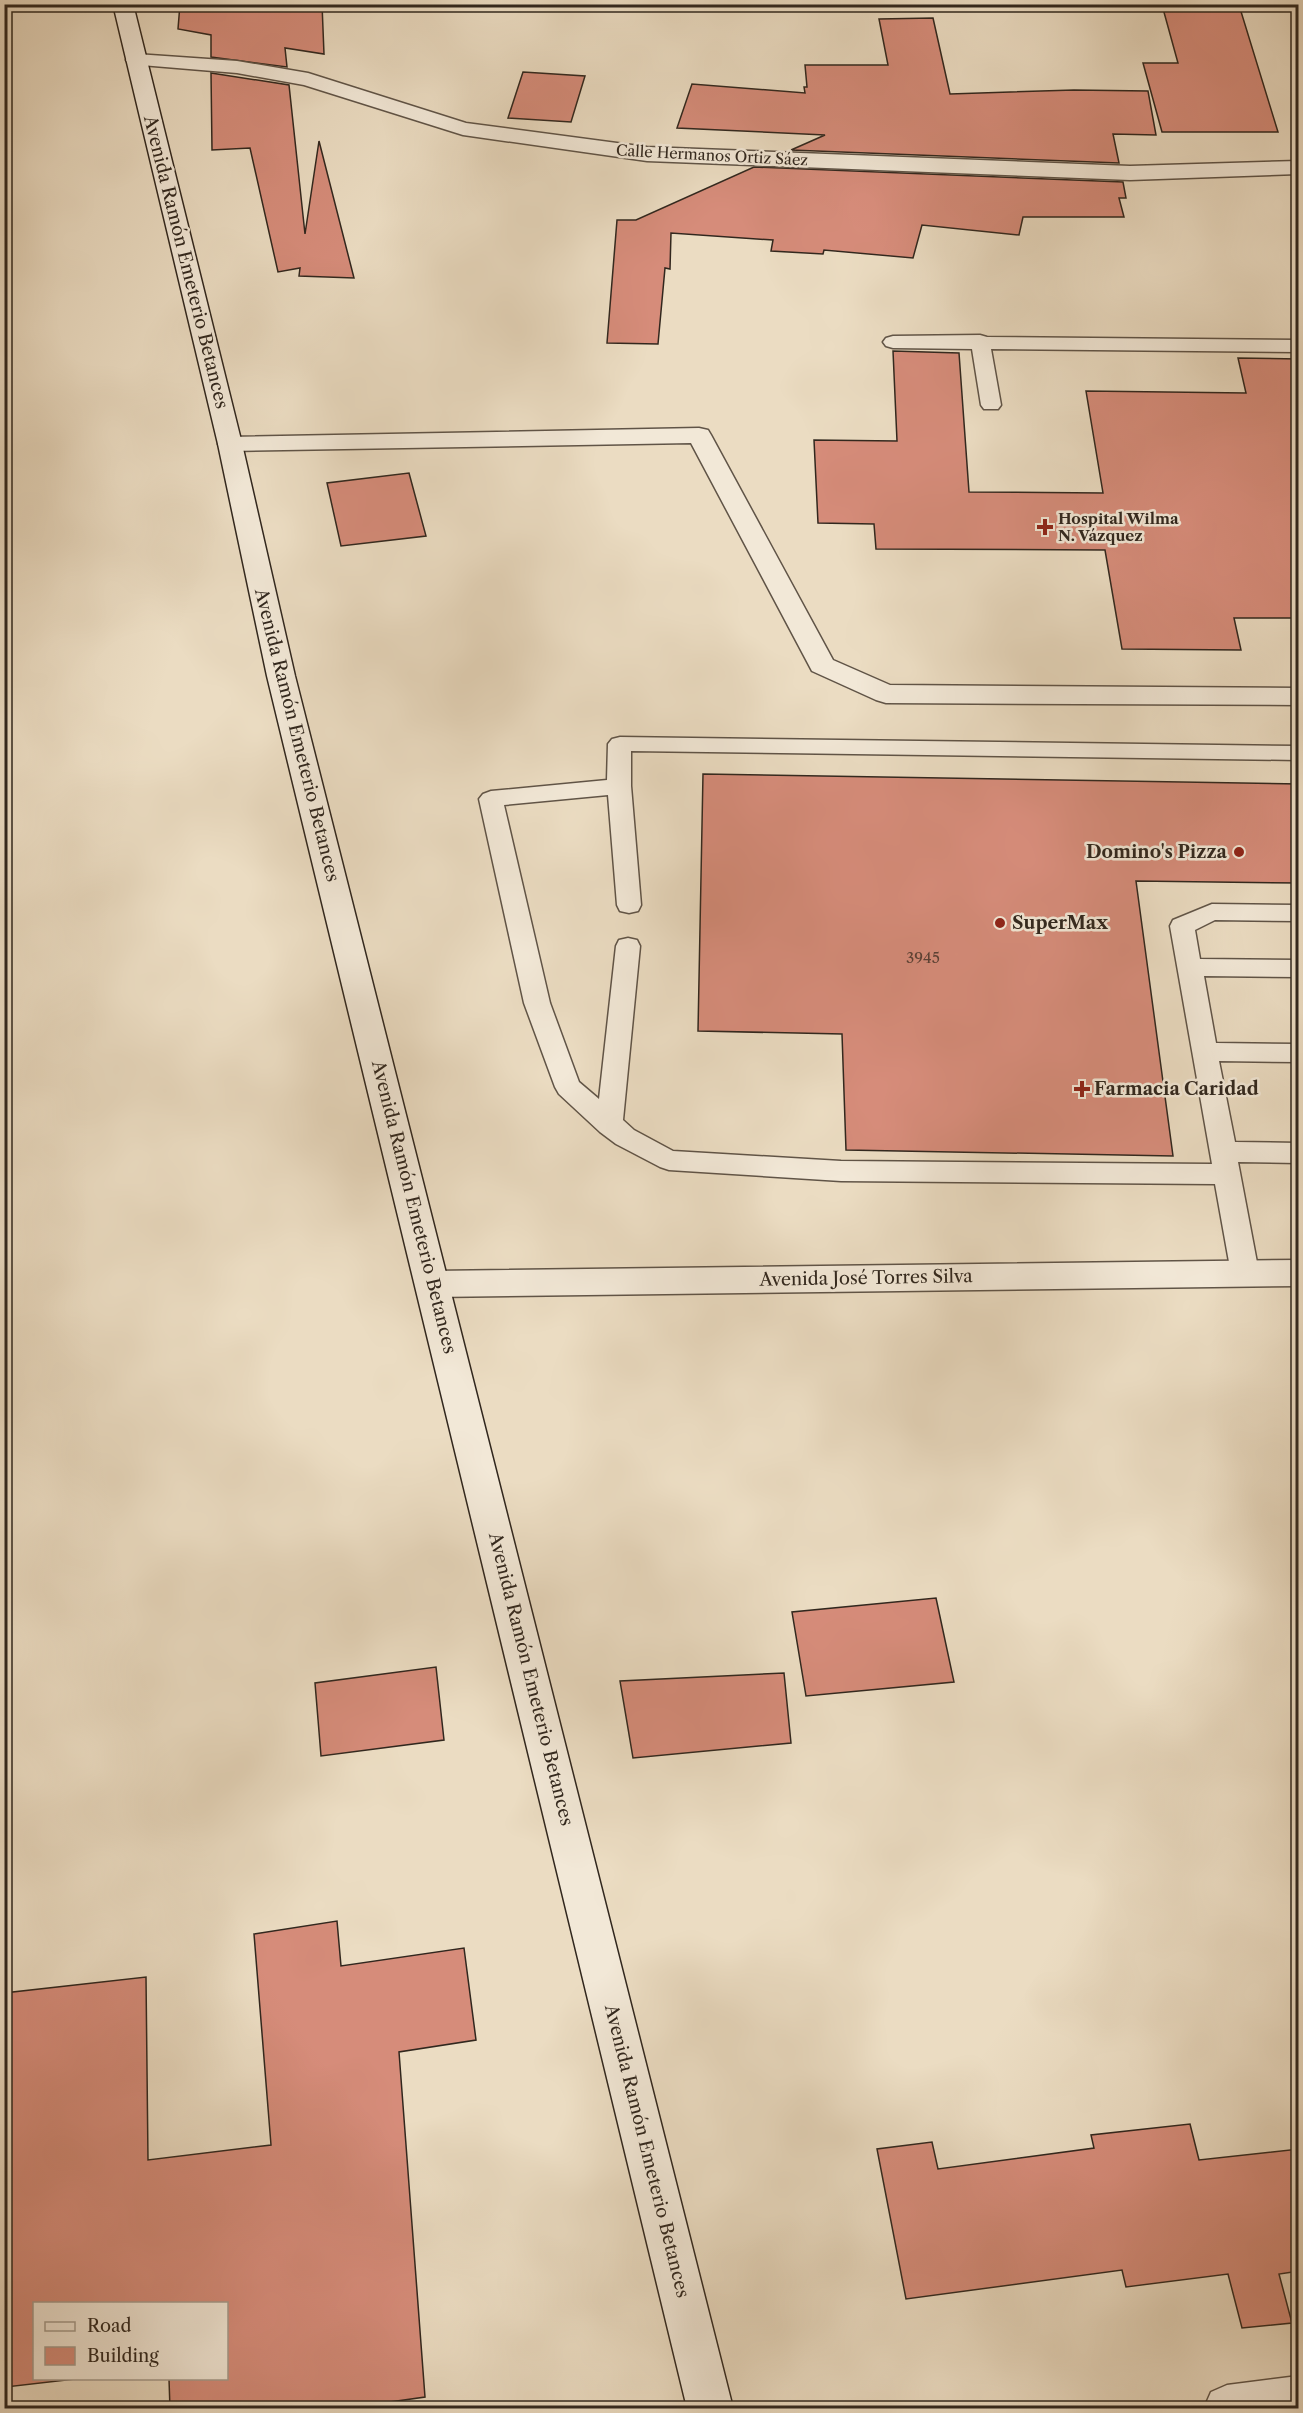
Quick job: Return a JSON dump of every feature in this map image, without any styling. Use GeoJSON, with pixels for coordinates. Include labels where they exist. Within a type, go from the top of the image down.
{"type":"FeatureCollection","features":[{"type":"Feature","properties":{"kind":"street","name":"Avenida Ramón Emeterio Betances"},"geometry":{"type":"LineString","coordinates":[[123,4],[230,444],[281,676],[710,2409]]}},
{"type":"Feature","properties":{"kind":"street","name":"Calle Hermanos Ortiz Sáez"},"geometry":{"type":"LineString","coordinates":[[136,60],[237,67],[308,79],[463,129],[647,154],[1130,172],[1299,168]]}},
{"type":"Feature","properties":{"kind":"street"},"geometry":{"type":"LineString","coordinates":[[230,444],[699,435],[822,665],[886,694],[1299,697]]}},
{"type":"Feature","properties":{"kind":"street","name":"Avenida José Torres Silva"},"geometry":{"type":"LineString","coordinates":[[433,1284],[1299,1273]]}},
{"type":"Feature","properties":{"kind":"street"},"geometry":{"type":"LineString","coordinates":[[1227,2409],[1299,2399]]}},
{"type":"Feature","properties":{"kind":"lane"},"geometry":{"type":"LineString","coordinates":[[980,341],[991,405]]}},
{"type":"Feature","properties":{"kind":"lane"},"geometry":{"type":"LineString","coordinates":[[893,342],[980,341],[1299,346]]}},
{"type":"Feature","properties":{"kind":"lane"},"geometry":{"type":"LineString","coordinates":[[629,905],[619,786],[620,744],[1299,753]]}},
{"type":"Feature","properties":{"kind":"lane"},"geometry":{"type":"LineString","coordinates":[[619,786],[491,799],[537,1003],[568,1087],[625,1137],[669,1160],[841,1171],[1224,1163],[1299,1152]]}},
{"type":"Feature","properties":{"kind":"lane"},"geometry":{"type":"LineString","coordinates":[[1245,1274],[1182,926],[1212,912],[1299,913]]}},
{"type":"Feature","properties":{"kind":"lane"},"geometry":{"type":"LineString","coordinates":[[609,1125],[628,945]]}},
{"type":"Feature","properties":{"kind":"lane"},"geometry":{"type":"LineString","coordinates":[[1190,967],[1299,968]]}},
{"type":"Feature","properties":{"kind":"lane"},"geometry":{"type":"LineString","coordinates":[[1204,1052],[1299,1053]]}},
{"type":"Feature","properties":{"kind":"building"},"geometry":{"type":"Polygon","coordinates":[[[180,4],[322,4],[324,54],[285,48],[287,67],[211,57],[211,35],[178,29],[180,4]]]}},
{"type":"Feature","properties":{"kind":"building"},"geometry":{"type":"Polygon","coordinates":[[[1162,5],[1239,5],[1278,132],[1162,132],[1143,63],[1178,63],[1162,5]]]}},
{"type":"Feature","properties":{"kind":"building"},"geometry":{"type":"Polygon","coordinates":[[[933,18],[950,94],[1074,90],[1148,91],[1156,135],[1113,134],[1119,163],[791,150],[825,135],[677,128],[692,84],[805,93],[804,87],[807,87],[805,65],[888,65],[879,19],[933,18]]]}},
{"type":"Feature","properties":{"kind":"building"},"geometry":{"type":"Polygon","coordinates":[[[523,72],[585,76],[571,122],[508,118],[523,72]]]}},
{"type":"Feature","properties":{"kind":"building"},"geometry":{"type":"Polygon","coordinates":[[[211,73],[289,85],[305,234],[319,141],[354,278],[299,276],[300,268],[278,272],[250,148],[212,150],[211,73]]]}},
{"type":"Feature","properties":{"kind":"building"},"geometry":{"type":"Polygon","coordinates":[[[754,167],[1123,182],[1126,198],[1119,198],[1124,217],[1023,217],[1019,235],[922,225],[913,258],[824,250],[823,254],[771,251],[773,240],[671,233],[670,269],[665,268],[658,344],[607,343],[617,220],[636,220],[754,167]]]}},
{"type":"Feature","properties":{"kind":"building"},"geometry":{"type":"Polygon","coordinates":[[[893,351],[959,353],[969,492],[1103,493],[1086,391],[1246,393],[1238,358],[1299,359],[1299,618],[1234,618],[1241,650],[1122,649],[1105,550],[876,549],[874,524],[818,523],[814,440],[897,441],[893,351]]]}},
{"type":"Feature","properties":{"kind":"building"},"geometry":{"type":"Polygon","coordinates":[[[409,473],[426,536],[341,546],[327,483],[409,473]]]}},
{"type":"Feature","properties":{"kind":"building"},"geometry":{"type":"Polygon","coordinates":[[[703,774],[1299,784],[1299,883],[1136,881],[1173,1156],[846,1150],[842,1034],[698,1031],[703,774]]]}},
{"type":"Feature","properties":{"kind":"building"},"geometry":{"type":"Polygon","coordinates":[[[936,1598],[954,1682],[806,1696],[792,1612],[936,1598]]]}},
{"type":"Feature","properties":{"kind":"building"},"geometry":{"type":"Polygon","coordinates":[[[436,1667],[444,1740],[321,1756],[315,1683],[436,1667]]]}},
{"type":"Feature","properties":{"kind":"building"},"geometry":{"type":"Polygon","coordinates":[[[784,1673],[791,1743],[633,1758],[620,1681],[784,1673]]]}},
{"type":"Feature","properties":{"kind":"building"},"geometry":{"type":"Polygon","coordinates":[[[337,1921],[341,1966],[464,1948],[476,2040],[399,2052],[425,2397],[340,2409],[170,2409],[169,2380],[228,2380],[228,2302],[33,2302],[33,2380],[66,2380],[6,2387],[10,2158],[4,2158],[4,1993],[146,1977],[148,2160],[271,2145],[254,1934],[337,1921]]]}},
{"type":"Feature","properties":{"kind":"building"},"geometry":{"type":"Polygon","coordinates":[[[1190,2124],[1199,2160],[1299,2149],[1299,2271],[1279,2274],[1292,2323],[1242,2328],[1228,2274],[1126,2287],[1122,2270],[906,2299],[877,2149],[932,2142],[938,2169],[1094,2148],[1091,2135],[1190,2124]]]}},
{"type":"Feature","properties":{"kind":"place","name":"Hospital Wilma N. Vázquez"},"geometry":{"type":"Point","coordinates":[1045,527]}},
{"type":"Feature","properties":{"kind":"place","name":"Domino's Pizza"},"geometry":{"type":"Point","coordinates":[1239,852]}},
{"type":"Feature","properties":{"kind":"place","name":"SuperMax"},"geometry":{"type":"Point","coordinates":[1000,923]}},
{"type":"Feature","properties":{"kind":"place","name":"Farmacia Caridad"},"geometry":{"type":"Point","coordinates":[1082,1089]}}]}
